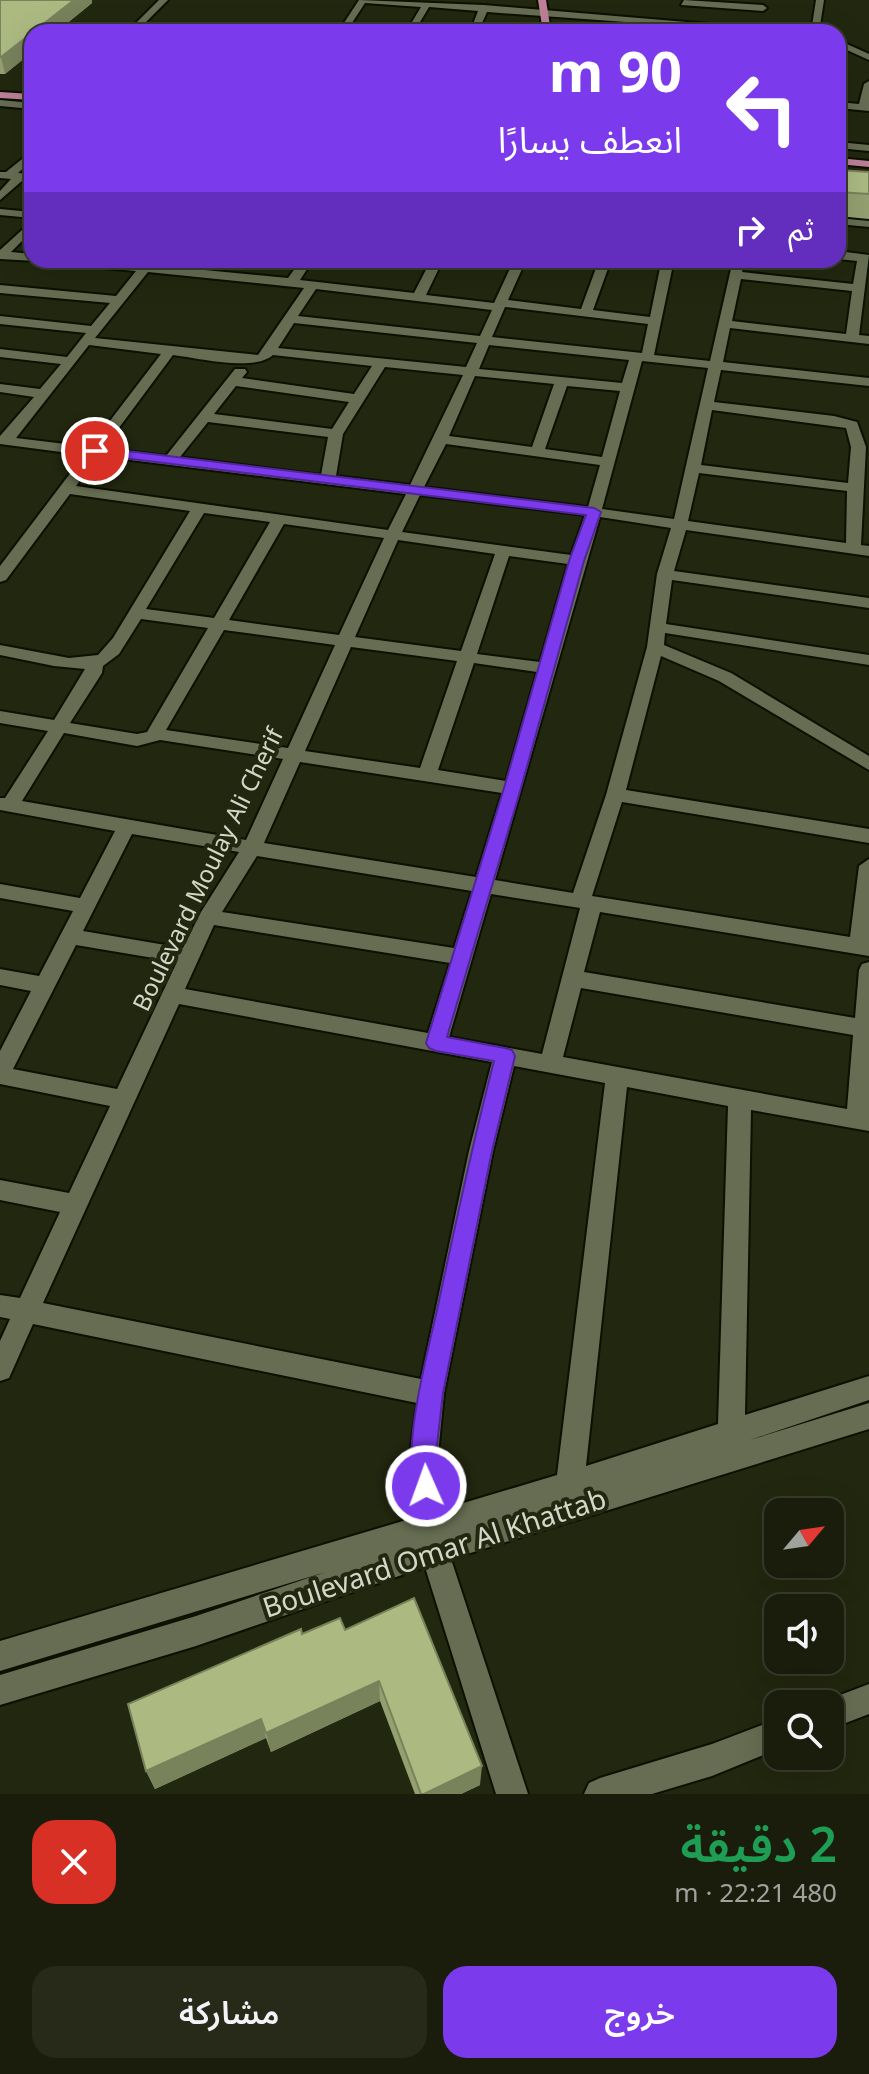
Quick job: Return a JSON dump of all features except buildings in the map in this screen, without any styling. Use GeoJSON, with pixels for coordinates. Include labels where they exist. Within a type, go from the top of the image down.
{"type":"FeatureCollection","features":[{"type":"Feature","properties":{"kind":"main road"},"geometry":{"type":"LineString","coordinates":[[0,95],[24,97]]}},
{"type":"Feature","properties":{"kind":"main road"},"geometry":{"type":"LineString","coordinates":[[846,162],[869,164]]}},
{"type":"Feature","properties":{"kind":"street"},"geometry":{"type":"LineString","coordinates":[[139,24],[164,0]]}},
{"type":"Feature","properties":{"kind":"street"},"geometry":{"type":"LineString","coordinates":[[347,24],[363,0],[448,3],[484,8],[564,4]]}},
{"type":"Feature","properties":{"kind":"street"},"geometry":{"type":"LineString","coordinates":[[816,24],[820,0]]}},
{"type":"Feature","properties":{"kind":"street"},"geometry":{"type":"LineString","coordinates":[[676,22],[684,2],[763,8]]}},
{"type":"Feature","properties":{"kind":"street"},"geometry":{"type":"LineString","coordinates":[[415,24],[427,4]]}},
{"type":"Feature","properties":{"kind":"street"},"geometry":{"type":"LineString","coordinates":[[544,6],[701,24]]}},
{"type":"Feature","properties":{"kind":"street"},"geometry":{"type":"LineString","coordinates":[[477,24],[484,8]]}},
{"type":"Feature","properties":{"kind":"street"},"geometry":{"type":"LineString","coordinates":[[846,47],[869,57]]}},
{"type":"Feature","properties":{"kind":"street"},"geometry":{"type":"LineString","coordinates":[[846,106],[866,107],[869,84]]}},
{"type":"Feature","properties":{"kind":"street"},"geometry":{"type":"LineString","coordinates":[[3,106],[24,98]]}},
{"type":"Feature","properties":{"kind":"street"},"geometry":{"type":"LineString","coordinates":[[3,106],[24,106]]}},
{"type":"Feature","properties":{"kind":"street"},"geometry":{"type":"LineString","coordinates":[[846,146],[869,148]]}},
{"type":"Feature","properties":{"kind":"street"},"geometry":{"type":"LineString","coordinates":[[0,197],[15,176]]}},
{"type":"Feature","properties":{"kind":"street"},"geometry":{"type":"LineString","coordinates":[[0,212],[24,214]]}},
{"type":"Feature","properties":{"kind":"street"},"geometry":{"type":"LineString","coordinates":[[846,222],[869,224]]}},
{"type":"Feature","properties":{"kind":"street"},"geometry":{"type":"LineString","coordinates":[[1,255],[24,233]]}},
{"type":"Feature","properties":{"kind":"street"},"geometry":{"type":"LineString","coordinates":[[1,255],[24,257]]}},
{"type":"Feature","properties":{"kind":"street"},"geometry":{"type":"LineString","coordinates":[[846,256],[866,259],[852,338]]}},
{"type":"Feature","properties":{"kind":"street"},"geometry":{"type":"LineString","coordinates":[[3,441],[144,268]]}},
{"type":"Feature","properties":{"kind":"street"},"geometry":{"type":"LineString","coordinates":[[181,268],[418,298],[655,321]]}},
{"type":"Feature","properties":{"kind":"street"},"geometry":{"type":"LineString","coordinates":[[228,275],[233,268]]}},
{"type":"Feature","properties":{"kind":"street"},"geometry":{"type":"LineString","coordinates":[[292,282],[302,268]]}},
{"type":"Feature","properties":{"kind":"street"},"geometry":{"type":"LineString","coordinates":[[418,298],[433,268]]}},
{"type":"Feature","properties":{"kind":"street","name":"Boulevard Moulay Ali Cherif"},"geometry":{"type":"LineString","coordinates":[[0,1369],[12,1308],[76,1205],[208,917],[252,848],[516,268]]}},
{"type":"Feature","properties":{"kind":"street"},"geometry":{"type":"LineString","coordinates":[[586,313],[602,268]]}},
{"type":"Feature","properties":{"kind":"street"},"geometry":{"type":"LineString","coordinates":[[436,1043],[628,388],[655,321],[666,268]]}},
{"type":"Feature","properties":{"kind":"street"},"geometry":{"type":"LineString","coordinates":[[550,1064],[586,902],[655,647],[665,574],[680,524],[737,268]]}},
{"type":"Feature","properties":{"kind":"street"},"geometry":{"type":"LineString","coordinates":[[736,275],[859,288]]}},
{"type":"Feature","properties":{"kind":"street"},"geometry":{"type":"LineString","coordinates":[[0,320],[170,350],[250,360],[262,358],[270,351],[312,285]]}},
{"type":"Feature","properties":{"kind":"street"},"geometry":{"type":"LineString","coordinates":[[0,289],[117,300]]}},
{"type":"Feature","properties":{"kind":"street"},"geometry":{"type":"LineString","coordinates":[[290,319],[869,382]]}},
{"type":"Feature","properties":{"kind":"street"},"geometry":{"type":"LineString","coordinates":[[725,324],[869,340]]}},
{"type":"Feature","properties":{"kind":"street"},"geometry":{"type":"LineString","coordinates":[[0,577],[170,350]]}},
{"type":"Feature","properties":{"kind":"street"},"geometry":{"type":"LineString","coordinates":[[270,351],[628,388]]}},
{"type":"Feature","properties":{"kind":"street"},"geometry":{"type":"LineString","coordinates":[[0,353],[70,361]]}},
{"type":"Feature","properties":{"kind":"street"},"geometry":{"type":"LineString","coordinates":[[171,459],[250,360]]}},
{"type":"Feature","properties":{"kind":"street"},"geometry":{"type":"LineString","coordinates":[[328,479],[336,434],[380,364]]}},
{"type":"Feature","properties":{"kind":"street"},"geometry":{"type":"LineString","coordinates":[[537,452],[562,380]]}},
{"type":"Feature","properties":{"kind":"street"},"geometry":{"type":"LineString","coordinates":[[232,381],[358,399]]}},
{"type":"Feature","properties":{"kind":"street"},"geometry":{"type":"LineString","coordinates":[[0,388],[44,394]]}},
{"type":"Feature","properties":{"kind":"street"},"geometry":{"type":"LineString","coordinates":[[706,405],[826,419],[852,425],[859,446],[853,548]]}},
{"type":"Feature","properties":{"kind":"street"},"geometry":{"type":"LineString","coordinates":[[203,417],[336,434]]}},
{"type":"Feature","properties":{"kind":"street"},"geometry":{"type":"LineString","coordinates":[[441,439],[608,462]]}},
{"type":"Feature","properties":{"kind":"street"},"geometry":{"type":"LineString","coordinates":[[3,441],[594,512],[869,551]]}},
{"type":"Feature","properties":{"kind":"street"},"geometry":{"type":"LineString","coordinates":[[693,468],[855,488]]}},
{"type":"Feature","properties":{"kind":"street"},"geometry":{"type":"LineString","coordinates":[[67,489],[577,561]]}},
{"type":"Feature","properties":{"kind":"street"},"geometry":{"type":"LineString","coordinates":[[0,650],[80,665],[108,657],[199,509]]}},
{"type":"Feature","properties":{"kind":"street"},"geometry":{"type":"LineString","coordinates":[[0,717],[137,740],[156,734],[279,520]]}},
{"type":"Feature","properties":{"kind":"street"},"geometry":{"type":"LineString","coordinates":[[427,775],[503,552]]}},
{"type":"Feature","properties":{"kind":"street"},"geometry":{"type":"LineString","coordinates":[[665,574],[869,603]]}},
{"type":"Feature","properties":{"kind":"street"},"geometry":{"type":"LineString","coordinates":[[136,613],[546,668]]}},
{"type":"Feature","properties":{"kind":"street"},"geometry":{"type":"LineString","coordinates":[[657,627],[869,660]]}},
{"type":"Feature","properties":{"kind":"street"},"geometry":{"type":"LineString","coordinates":[[655,647],[725,677],[869,764]]}},
{"type":"Feature","properties":{"kind":"street"},"geometry":{"type":"LineString","coordinates":[[95,663],[93,673],[5,804],[252,848],[864,948],[869,866]]}},
{"type":"Feature","properties":{"kind":"street"},"geometry":{"type":"LineString","coordinates":[[156,734],[513,788]]}},
{"type":"Feature","properties":{"kind":"street"},"geometry":{"type":"LineString","coordinates":[[615,795],[869,836]]}},
{"type":"Feature","properties":{"kind":"street"},"geometry":{"type":"LineString","coordinates":[[125,1100],[0,1074],[127,825]]}},
{"type":"Feature","properties":{"kind":"street"},"geometry":{"type":"LineString","coordinates":[[0,891],[86,906]]}},
{"type":"Feature","properties":{"kind":"street"},"geometry":{"type":"LineString","coordinates":[[208,917],[461,957]]}},
{"type":"Feature","properties":{"kind":"street"},"geometry":{"type":"LineString","coordinates":[[70,936],[190,957]]}},
{"type":"Feature","properties":{"kind":"street"},"geometry":{"type":"LineString","coordinates":[[172,995],[863,1121],[863,1028],[869,970]]}},
{"type":"Feature","properties":{"kind":"street"},"geometry":{"type":"LineString","coordinates":[[0,977],[45,985]]}},
{"type":"Feature","properties":{"kind":"street"},"geometry":{"type":"LineString","coordinates":[[571,978],[863,1028]]}},
{"type":"Feature","properties":{"kind":"street"},"geometry":{"type":"LineString","coordinates":[[505,1056],[481,1151],[431,1393],[424,1454],[430,1539],[512,1794]]}},
{"type":"Feature","properties":{"kind":"street"},"geometry":{"type":"LineString","coordinates":[[570,1485],[617,1076]]}},
{"type":"Feature","properties":{"kind":"street"},"geometry":{"type":"LineString","coordinates":[[731,1434],[740,1097]]}},
{"type":"Feature","properties":{"kind":"street"},"geometry":{"type":"LineString","coordinates":[[0,1190],[76,1205]]}},
{"type":"Feature","properties":{"kind":"street"},"geometry":{"type":"LineString","coordinates":[[12,1308],[431,1393]]}},
{"type":"Feature","properties":{"kind":"street","name":"Boulevard Omar Al Khattab"},"geometry":{"type":"LineString","coordinates":[[0,1690],[196,1631],[570,1485],[869,1388]]}},
{"type":"Feature","properties":{"kind":"street","name":"Boulevard Omar Al Khattab"},"geometry":{"type":"LineString","coordinates":[[0,1656],[869,1416]]}},
{"type":"Feature","properties":{"kind":"street"},"geometry":{"type":"LineString","coordinates":[[844,1709],[869,1699]]}},
{"type":"Feature","properties":{"kind":"street"},"geometry":{"type":"LineString","coordinates":[[600,1794],[712,1760],[764,1740]]}},
{"type":"Feature","properties":{"kind":"route"},"geometry":{"type":"LineString","coordinates":[[95,451],[594,512],[436,1043],[505,1056],[481,1151],[431,1393],[424,1454],[426,1486]]}}]}
